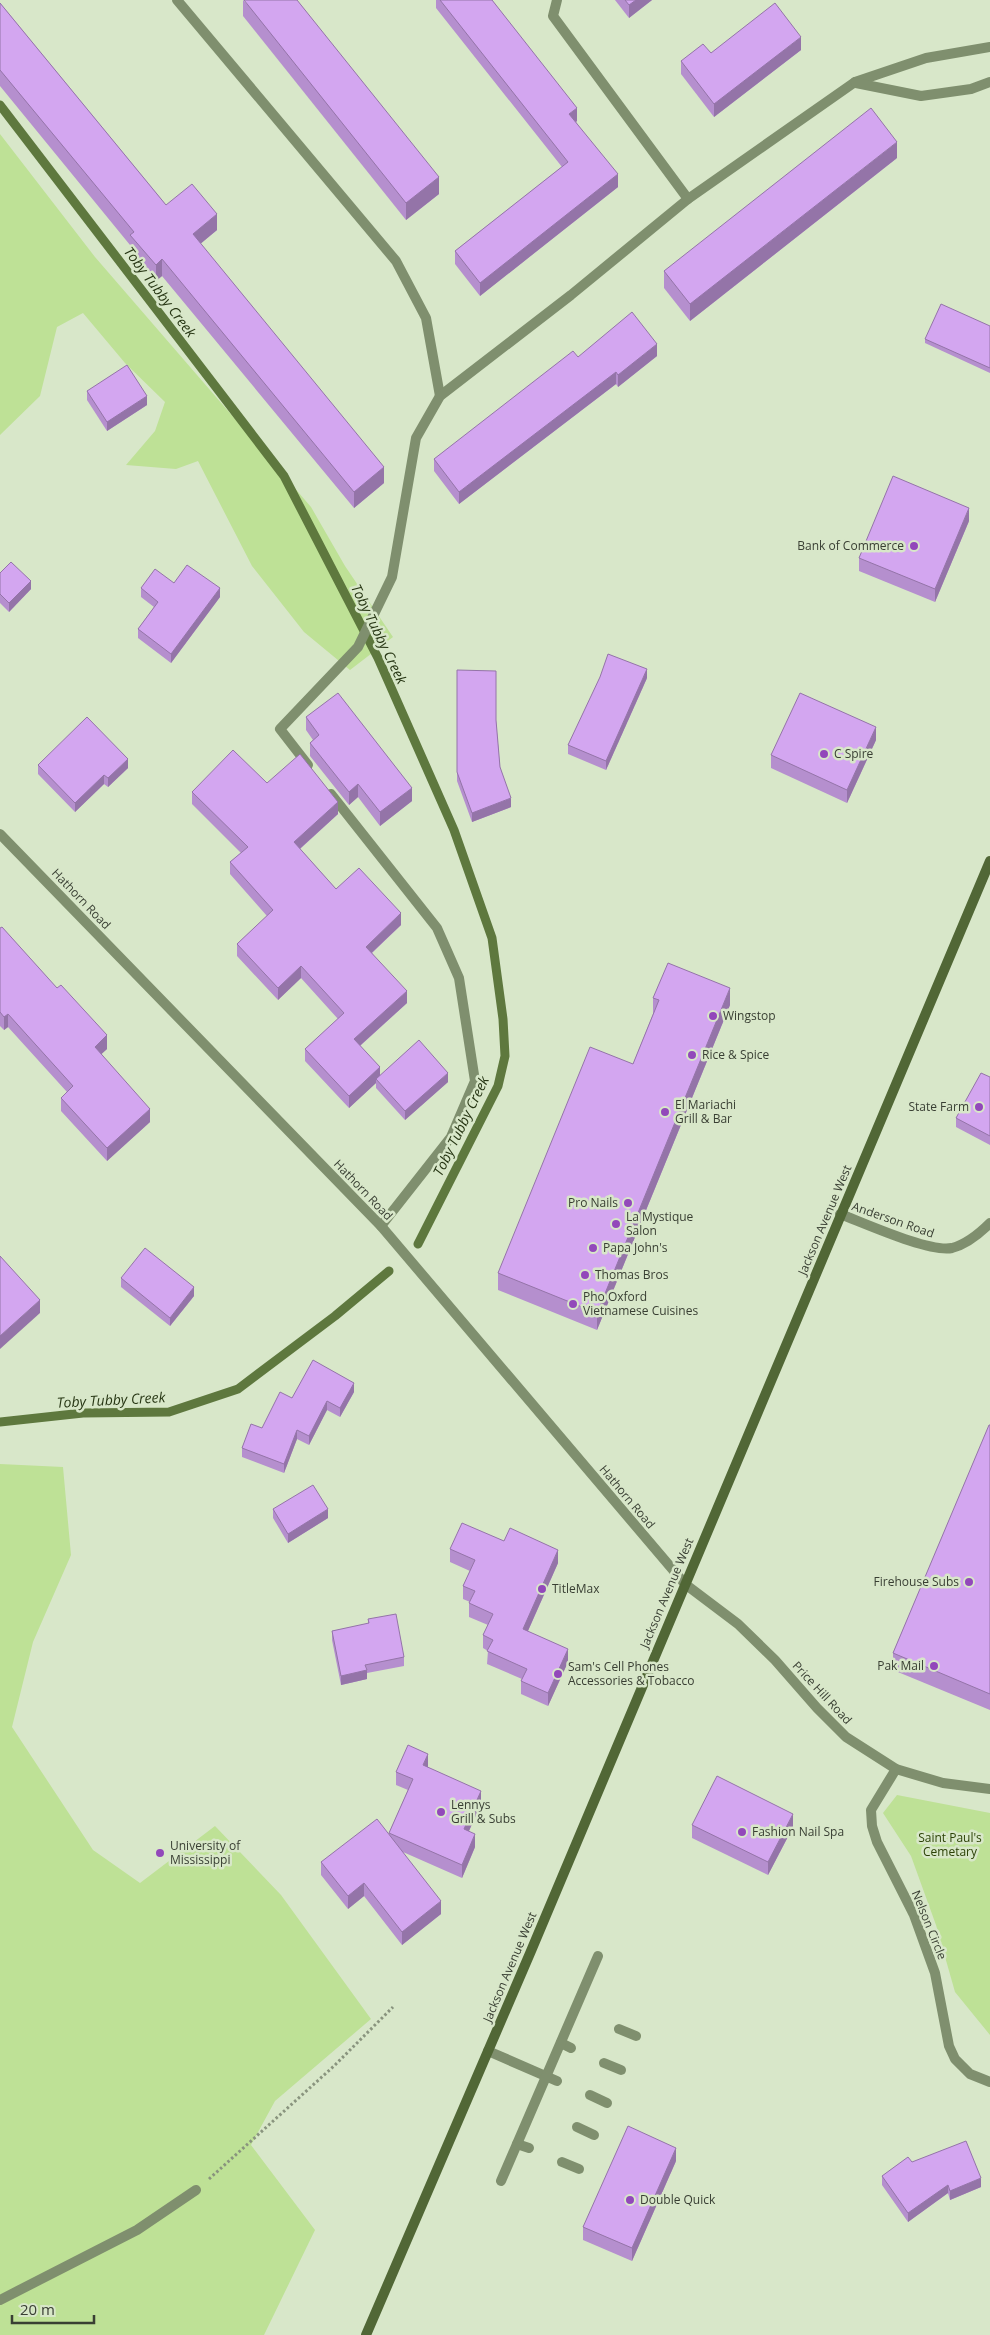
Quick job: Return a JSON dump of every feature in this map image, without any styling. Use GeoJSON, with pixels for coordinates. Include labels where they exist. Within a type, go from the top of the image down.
{"type":"FeatureCollection","features":[{"type":"Feature","properties":{"kind":"main road","name":"Jackson Avenue West"},"geometry":{"type":"LineString","coordinates":[[366,2335],[488,2051],[990,861]]}},
{"type":"Feature","properties":{"kind":"street"},"geometry":{"type":"LineString","coordinates":[[177,0],[396,261],[426,318],[440,396]]}},
{"type":"Feature","properties":{"kind":"street"},"geometry":{"type":"LineString","coordinates":[[557,0],[553,16],[688,199]]}},
{"type":"Feature","properties":{"kind":"street"},"geometry":{"type":"LineString","coordinates":[[315,774],[280,729],[358,647],[392,577],[416,438],[440,396],[571,295],[688,199],[855,82],[926,58],[990,47]]}},
{"type":"Feature","properties":{"kind":"street"},"geometry":{"type":"LineString","coordinates":[[855,82],[921,96],[971,89],[990,82]]}},
{"type":"Feature","properties":{"kind":"street"},"geometry":{"type":"LineString","coordinates":[[326,788],[437,928],[459,978],[475,1081],[451,1137],[381,1226]]}},
{"type":"Feature","properties":{"kind":"street","name":"Hathorn Road"},"geometry":{"type":"LineString","coordinates":[[0,834],[381,1226],[685,1584]]}},
{"type":"Feature","properties":{"kind":"street","name":"Anderson Road"},"geometry":{"type":"LineString","coordinates":[[840,1214],[932,1247],[950,1248],[964,1244],[990,1223]]}},
{"type":"Feature","properties":{"kind":"street","name":"Price Hill Road"},"geometry":{"type":"LineString","coordinates":[[685,1584],[738,1624],[775,1660],[817,1708],[846,1737],[896,1769],[943,1783],[990,1789]]}},
{"type":"Feature","properties":{"kind":"street","name":"Nelson Circle"},"geometry":{"type":"LineString","coordinates":[[896,1769],[872,1810],[872,1826],[877,1842],[914,1915],[935,1973],[949,2046],[955,2059],[970,2074],[990,2082]]}},
{"type":"Feature","properties":{"kind":"street"},"geometry":{"type":"LineString","coordinates":[[501,2181],[598,1956]]}},
{"type":"Feature","properties":{"kind":"street"},"geometry":{"type":"LineString","coordinates":[[574,2010],[585,2014]]}},
{"type":"Feature","properties":{"kind":"street"},"geometry":{"type":"LineString","coordinates":[[619,2029],[636,2036]]}},
{"type":"Feature","properties":{"kind":"street"},"geometry":{"type":"LineString","coordinates":[[560,2043],[572,2048]]}},
{"type":"Feature","properties":{"kind":"street"},"geometry":{"type":"LineString","coordinates":[[488,2051],[558,2080]]}},
{"type":"Feature","properties":{"kind":"street"},"geometry":{"type":"LineString","coordinates":[[604,2063],[621,2070]]}},
{"type":"Feature","properties":{"kind":"street"},"geometry":{"type":"LineString","coordinates":[[590,2095],[607,2103]]}},
{"type":"Feature","properties":{"kind":"street"},"geometry":{"type":"LineString","coordinates":[[532,2108],[543,2113]]}},
{"type":"Feature","properties":{"kind":"street"},"geometry":{"type":"LineString","coordinates":[[577,2127],[594,2135]]}},
{"type":"Feature","properties":{"kind":"street"},"geometry":{"type":"LineString","coordinates":[[517,2144],[528,2148]]}},
{"type":"Feature","properties":{"kind":"street"},"geometry":{"type":"LineString","coordinates":[[562,2162],[579,2169]]}},
{"type":"Feature","properties":{"kind":"street"},"geometry":{"type":"LineString","coordinates":[[0,2300],[137,2230],[196,2190]]}},
{"type":"Feature","properties":{"kind":"path"},"geometry":{"type":"LineString","coordinates":[[196,2190],[334,2066],[393,2007]]}},
{"type":"Feature","properties":{"kind":"green space"},"geometry":{"type":"Polygon","coordinates":[[[0,134],[95,257],[311,507],[345,566],[393,637],[350,670],[304,632],[252,566],[198,461],[176,469],[126,465],[155,431],[165,402],[125,363],[83,313],[57,327],[40,396],[0,435],[0,134]]]}},
{"type":"Feature","properties":{"kind":"green space","name":"University of Mississippi"},"geometry":{"type":"Polygon","coordinates":[[[0,1464],[63,1467],[71,1555],[33,1642],[12,1727],[93,1850],[140,1883],[215,1826],[281,1895],[371,2019],[275,2101],[251,2145],[315,2230],[264,2335],[0,2335],[0,1464]]]}},
{"type":"Feature","properties":{"kind":"green space","name":"Saint Paul's Cemetary"},"geometry":{"type":"Polygon","coordinates":[[[897,1795],[990,1813],[990,2035],[955,1992],[936,1925],[911,1856],[883,1813],[897,1795]]]}},
{"type":"Feature","properties":{"kind":"building"},"geometry":{"type":"Polygon","coordinates":[[[244,0],[297,0],[439,177],[406,203],[244,0]]]}},
{"type":"Feature","properties":{"kind":"building"},"geometry":{"type":"Polygon","coordinates":[[[440,0],[492,0],[577,108],[569,114],[618,174],[480,283],[455,251],[568,162],[440,0]]]}},
{"type":"Feature","properties":{"kind":"building"},"geometry":{"type":"Polygon","coordinates":[[[625,0],[636,0],[629,5],[625,0]]]}},
{"type":"Feature","properties":{"kind":"building"},"geometry":{"type":"Polygon","coordinates":[[[0,3],[166,205],[192,184],[217,214],[193,234],[384,467],[354,492],[162,259],[156,265],[130,235],[134,232],[0,70],[0,3]]]}},
{"type":"Feature","properties":{"kind":"building"},"geometry":{"type":"Polygon","coordinates":[[[775,3],[801,37],[714,104],[681,61],[703,44],[711,53],[775,3]]]}},
{"type":"Feature","properties":{"kind":"building"},"geometry":{"type":"Polygon","coordinates":[[[871,108],[897,142],[690,304],[664,271],[871,108]]]}},
{"type":"Feature","properties":{"kind":"building"},"geometry":{"type":"Polygon","coordinates":[[[941,304],[990,326],[990,368],[925,339],[941,304]]]}},
{"type":"Feature","properties":{"kind":"building"},"geometry":{"type":"Polygon","coordinates":[[[632,312],[657,344],[618,375],[616,372],[459,492],[434,459],[573,351],[578,357],[632,312]]]}},
{"type":"Feature","properties":{"kind":"building"},"geometry":{"type":"Polygon","coordinates":[[[127,365],[147,396],[107,422],[87,391],[127,365]]]}},
{"type":"Feature","properties":{"kind":"building","name":"Bank of Commerce"},"geometry":{"type":"Polygon","coordinates":[[[893,476],[969,508],[935,589],[859,558],[893,476]]]}},
{"type":"Feature","properties":{"kind":"building"},"geometry":{"type":"Polygon","coordinates":[[[11,562],[31,581],[9,603],[0,594],[0,573],[11,562]]]}},
{"type":"Feature","properties":{"kind":"building"},"geometry":{"type":"Polygon","coordinates":[[[187,565],[220,588],[171,654],[138,629],[158,602],[141,588],[155,569],[174,583],[187,565]]]}},
{"type":"Feature","properties":{"kind":"building"},"geometry":{"type":"Polygon","coordinates":[[[608,654],[647,669],[606,761],[568,745],[600,677],[608,654]]]}},
{"type":"Feature","properties":{"kind":"building"},"geometry":{"type":"Polygon","coordinates":[[[457,670],[496,671],[496,720],[500,767],[511,798],[472,813],[457,772],[457,670]]]}},
{"type":"Feature","properties":{"kind":"building"},"geometry":{"type":"Polygon","coordinates":[[[338,693],[412,788],[380,812],[358,784],[349,792],[310,743],[319,735],[306,717],[338,693]]]}},
{"type":"Feature","properties":{"kind":"building","name":"C Spire"},"geometry":{"type":"Polygon","coordinates":[[[800,693],[876,727],[847,790],[771,755],[800,693]]]}},
{"type":"Feature","properties":{"kind":"building"},"geometry":{"type":"Polygon","coordinates":[[[87,717],[128,759],[108,778],[104,775],[75,803],[38,765],[87,717]]]}},
{"type":"Feature","properties":{"kind":"building"},"geometry":{"type":"Polygon","coordinates":[[[233,750],[267,783],[300,754],[338,802],[294,842],[336,889],[359,868],[401,913],[366,947],[407,991],[354,1039],[380,1067],[349,1096],[305,1049],[344,1013],[301,966],[278,988],[237,944],[273,910],[230,862],[248,847],[192,792],[233,750]]]}},
{"type":"Feature","properties":{"kind":"building"},"geometry":{"type":"Polygon","coordinates":[[[2,927],[57,988],[61,985],[107,1035],[95,1047],[150,1109],[107,1148],[61,1098],[73,1086],[8,1014],[4,1017],[0,1012],[0,928],[2,927]]]}},
{"type":"Feature","properties":{"kind":"building"},"geometry":{"type":"Polygon","coordinates":[[[668,963],[730,988],[597,1313],[498,1273],[590,1047],[633,1064],[659,1000],[653,998],[668,963]]]}},
{"type":"Feature","properties":{"kind":"building"},"geometry":{"type":"Polygon","coordinates":[[[419,1040],[448,1073],[405,1111],[376,1079],[419,1040]]]}},
{"type":"Feature","properties":{"kind":"building","name":"State Farm"},"geometry":{"type":"Polygon","coordinates":[[[981,1073],[990,1077],[990,1136],[956,1118],[981,1073]]]}},
{"type":"Feature","properties":{"kind":"building"},"geometry":{"type":"Polygon","coordinates":[[[145,1248],[194,1287],[170,1318],[121,1278],[145,1248]]]}},
{"type":"Feature","properties":{"kind":"building"},"geometry":{"type":"Polygon","coordinates":[[[0,1256],[40,1300],[0,1336],[0,1256]]]}},
{"type":"Feature","properties":{"kind":"building"},"geometry":{"type":"Polygon","coordinates":[[[313,1360],[354,1383],[340,1408],[327,1401],[309,1436],[297,1430],[284,1464],[242,1448],[251,1424],[262,1428],[280,1392],[292,1398],[313,1360]]]}},
{"type":"Feature","properties":{"kind":"building"},"geometry":{"type":"Polygon","coordinates":[[[990,1425],[990,1694],[893,1653],[990,1425]]]}},
{"type":"Feature","properties":{"kind":"building"},"geometry":{"type":"Polygon","coordinates":[[[313,1485],[328,1509],[288,1534],[273,1509],[313,1485]]]}},
{"type":"Feature","properties":{"kind":"building"},"geometry":{"type":"Polygon","coordinates":[[[462,1523],[504,1541],[510,1528],[558,1550],[523,1629],[568,1649],[548,1693],[521,1681],[527,1669],[487,1651],[493,1640],[483,1635],[493,1614],[469,1603],[475,1591],[463,1586],[475,1560],[450,1549],[462,1523]]]}},
{"type":"Feature","properties":{"kind":"building"},"geometry":{"type":"Polygon","coordinates":[[[396,1614],[404,1657],[365,1665],[367,1670],[341,1676],[332,1631],[369,1623],[368,1619],[396,1614]]]}},
{"type":"Feature","properties":{"kind":"building","name":"Lennys Grill & Subs"},"geometry":{"type":"Polygon","coordinates":[[[408,1745],[428,1754],[423,1765],[481,1791],[464,1829],[475,1834],[462,1865],[389,1833],[413,1779],[396,1772],[408,1745]]]}},
{"type":"Feature","properties":{"kind":"building","name":"Fashion Nail Spa"},"geometry":{"type":"Polygon","coordinates":[[[717,1776],[793,1814],[768,1862],[692,1825],[717,1776]]]}},
{"type":"Feature","properties":{"kind":"building"},"geometry":{"type":"Polygon","coordinates":[[[377,1819],[441,1901],[402,1932],[364,1883],[348,1896],[321,1862],[377,1819]]]}},
{"type":"Feature","properties":{"kind":"building","name":"Double Quick"},"geometry":{"type":"Polygon","coordinates":[[[628,2126],[676,2148],[632,2248],[583,2227],[628,2126]]]}},
{"type":"Feature","properties":{"kind":"building"},"geometry":{"type":"Polygon","coordinates":[[[966,2141],[981,2178],[950,2191],[948,2185],[908,2213],[882,2176],[908,2157],[912,2162],[966,2141]]]}},
{"type":"Feature","properties":{"kind":"waterway","name":"Toby Tubby Creek"},"geometry":{"type":"LineString","coordinates":[[0,105],[284,476],[378,658],[454,830],[492,938],[503,1019],[505,1056],[498,1086],[418,1244]]}},
{"type":"Feature","properties":{"kind":"waterway","name":"Toby Tubby Creek"},"geometry":{"type":"LineString","coordinates":[[0,1422],[83,1413],[169,1412],[238,1389],[335,1316],[389,1271]]}},
{"type":"Feature","properties":{"kind":"place","name":"Bank of Commerce"},"geometry":{"type":"Point","coordinates":[914,546]}},
{"type":"Feature","properties":{"kind":"place","name":"C Spire"},"geometry":{"type":"Point","coordinates":[824,754]}},
{"type":"Feature","properties":{"kind":"place","name":"Wingstop"},"geometry":{"type":"Point","coordinates":[713,1016]}},
{"type":"Feature","properties":{"kind":"place","name":"Rice & Spice"},"geometry":{"type":"Point","coordinates":[692,1055]}},
{"type":"Feature","properties":{"kind":"place","name":"State Farm"},"geometry":{"type":"Point","coordinates":[979,1107]}},
{"type":"Feature","properties":{"kind":"place","name":"El Mariachi Grill & Bar"},"geometry":{"type":"Point","coordinates":[665,1112]}},
{"type":"Feature","properties":{"kind":"place","name":"Pro Nails"},"geometry":{"type":"Point","coordinates":[628,1203]}},
{"type":"Feature","properties":{"kind":"place","name":"La Mystique Salon"},"geometry":{"type":"Point","coordinates":[616,1224]}},
{"type":"Feature","properties":{"kind":"place","name":"Papa John's"},"geometry":{"type":"Point","coordinates":[593,1248]}},
{"type":"Feature","properties":{"kind":"place","name":"Thomas Bros"},"geometry":{"type":"Point","coordinates":[585,1275]}},
{"type":"Feature","properties":{"kind":"place","name":"Pho Oxford Vietnamese Cuisines"},"geometry":{"type":"Point","coordinates":[573,1304]}},
{"type":"Feature","properties":{"kind":"place","name":"Firehouse Subs"},"geometry":{"type":"Point","coordinates":[969,1582]}},
{"type":"Feature","properties":{"kind":"place","name":"TitleMax"},"geometry":{"type":"Point","coordinates":[542,1589]}},
{"type":"Feature","properties":{"kind":"place","name":"Pak Mail"},"geometry":{"type":"Point","coordinates":[934,1666]}},
{"type":"Feature","properties":{"kind":"place","name":"Sam's Cell Phones Accessories & Tobacco"},"geometry":{"type":"Point","coordinates":[558,1674]}},
{"type":"Feature","properties":{"kind":"place","name":"Lennys Grill & Subs"},"geometry":{"type":"Point","coordinates":[441,1812]}},
{"type":"Feature","properties":{"kind":"place","name":"Fashion Nail Spa"},"geometry":{"type":"Point","coordinates":[742,1832]}},
{"type":"Feature","properties":{"kind":"place","name":"University of Mississippi"},"geometry":{"type":"Point","coordinates":[160,1853]}},
{"type":"Feature","properties":{"kind":"place","name":"Double Quick"},"geometry":{"type":"Point","coordinates":[630,2200]}}]}
